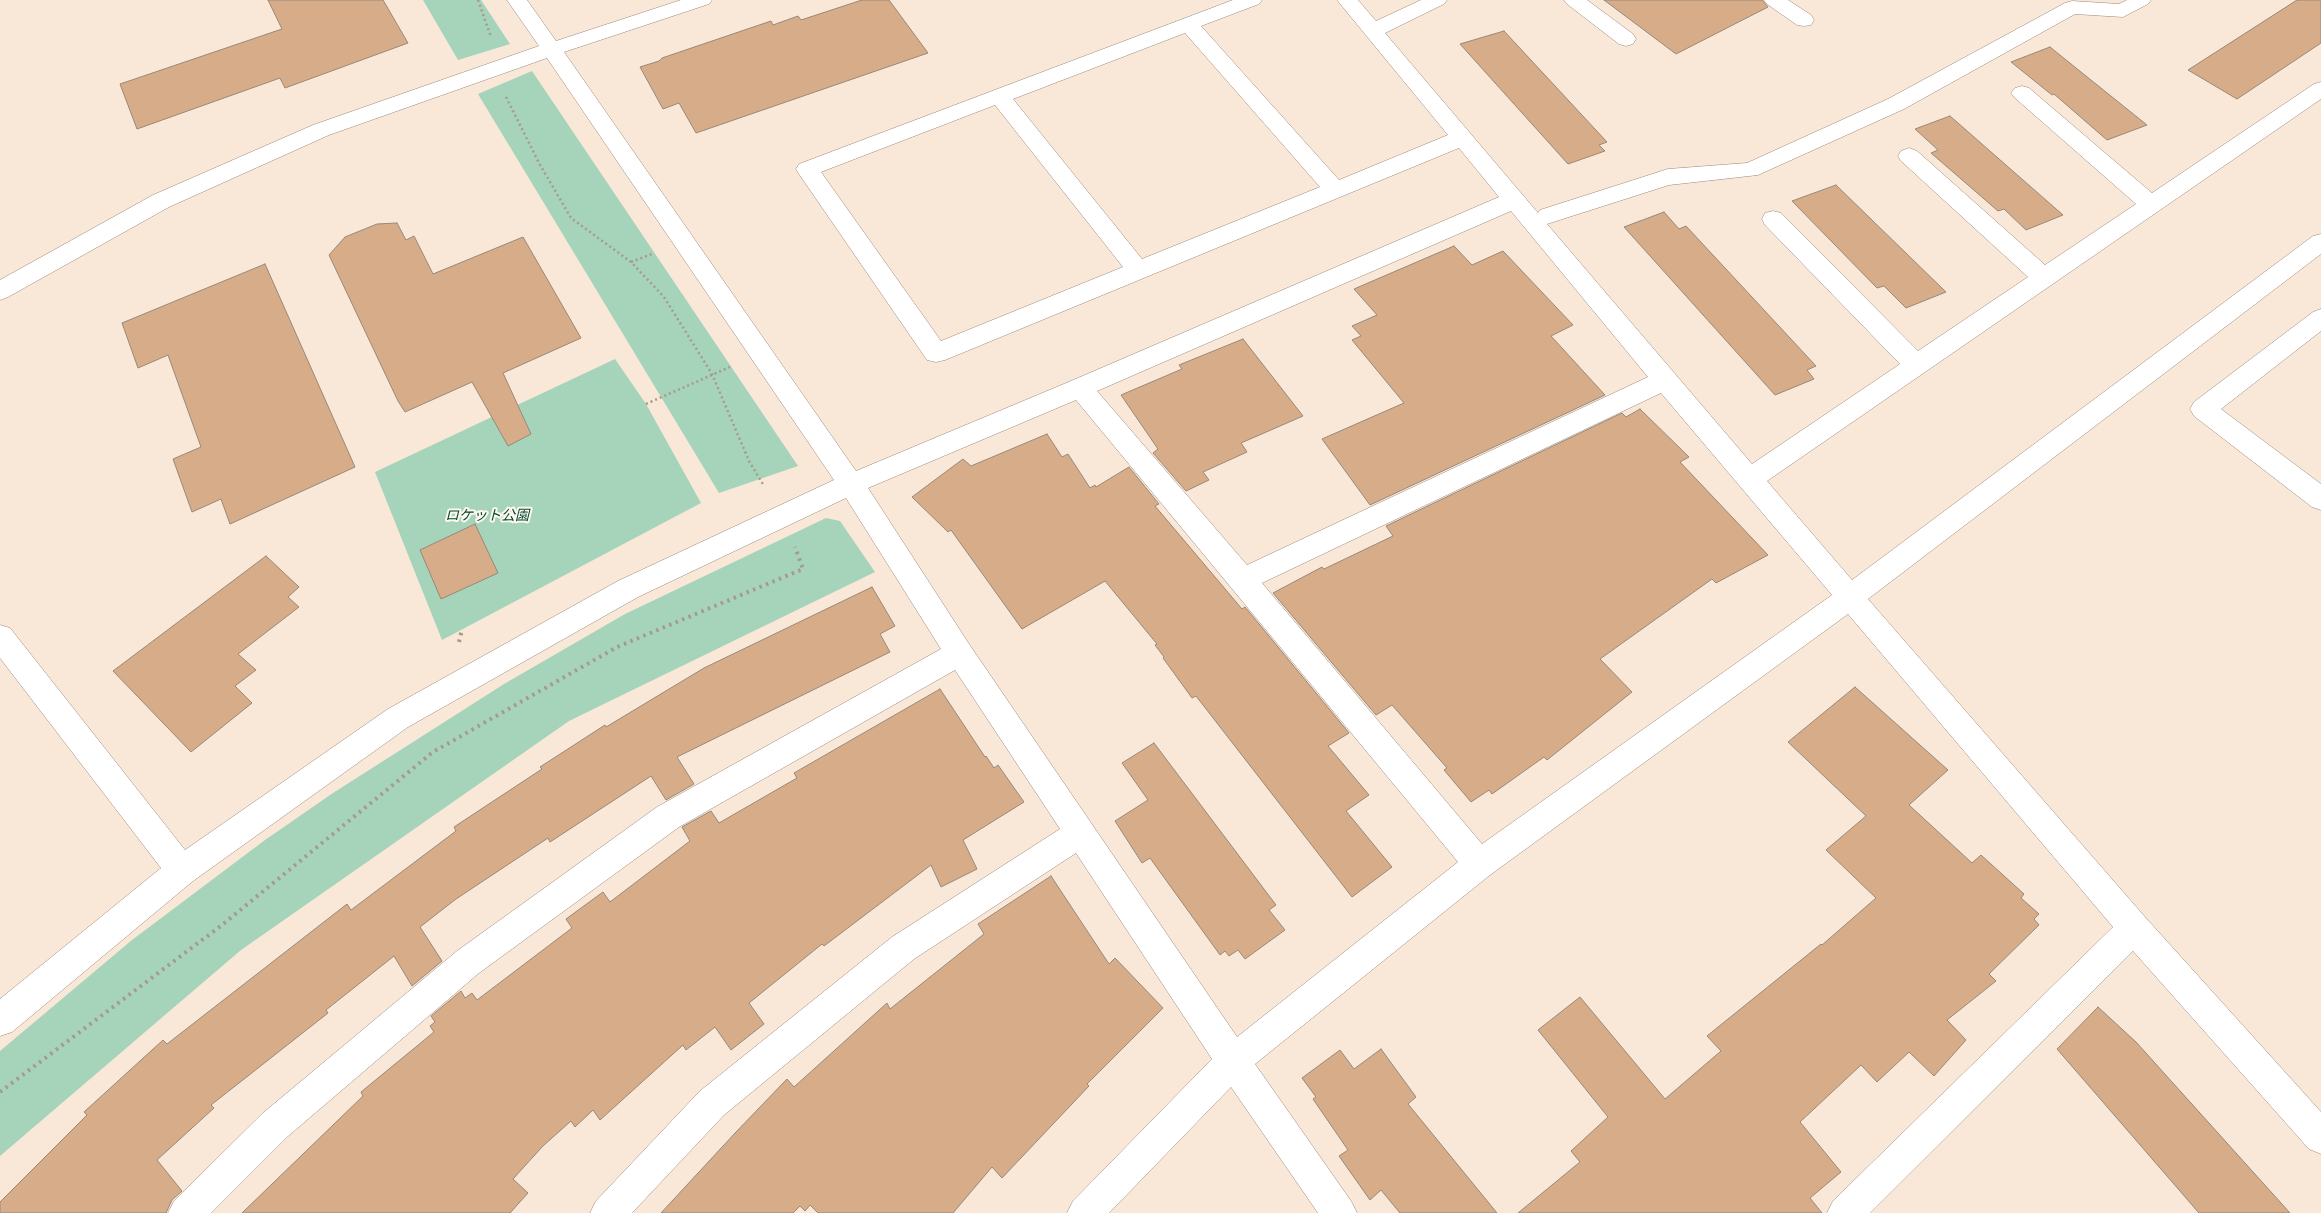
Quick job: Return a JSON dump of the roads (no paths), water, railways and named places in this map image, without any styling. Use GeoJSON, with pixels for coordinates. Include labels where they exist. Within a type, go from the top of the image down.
{"type":"FeatureCollection","features":[{"type":"Feature","properties":{"kind":"street"},"geometry":{"type":"LineString","coordinates":[[517,0],[764,354],[852,484],[958,653],[1233,1060],[1339,1213]]}},
{"type":"Feature","properties":{"kind":"street"},"geometry":{"type":"LineString","coordinates":[[0,291],[161,201],[321,130],[552,49],[702,0]]}},
{"type":"Feature","properties":{"kind":"street"},"geometry":{"type":"LineString","coordinates":[[1252,0],[806,169],[936,353],[1462,138]]}},
{"type":"Feature","properties":{"kind":"street"},"geometry":{"type":"LineString","coordinates":[[1347,0],[1665,380],[1850,597],[2134,928],[2321,1137]]}},
{"type":"Feature","properties":{"kind":"street"},"geometry":{"type":"LineString","coordinates":[[1374,30],[1437,0]]}},
{"type":"Feature","properties":{"kind":"street"},"geometry":{"type":"LineString","coordinates":[[1574,0],[1626,39]]}},
{"type":"Feature","properties":{"kind":"street"},"geometry":{"type":"LineString","coordinates":[[1774,0],[1804,20]]}},
{"type":"Feature","properties":{"kind":"street"},"geometry":{"type":"LineString","coordinates":[[1548,216],[1668,177],[1750,170],[1896,104],[2072,7],[2123,11],[2141,0]]}},
{"type":"Feature","properties":{"kind":"street"},"geometry":{"type":"LineString","coordinates":[[1188,24],[1335,190]]}},
{"type":"Feature","properties":{"kind":"street"},"geometry":{"type":"LineString","coordinates":[[1749,479],[2321,89]]}},
{"type":"Feature","properties":{"kind":"street"},"geometry":{"type":"LineString","coordinates":[[2022,94],[2151,205]]}},
{"type":"Feature","properties":{"kind":"street"},"geometry":{"type":"LineString","coordinates":[[999,96],[1138,270]]}},
{"type":"Feature","properties":{"kind":"street"},"geometry":{"type":"LineString","coordinates":[[1909,156],[2044,278]]}},
{"type":"Feature","properties":{"kind":"street"},"geometry":{"type":"LineString","coordinates":[[0,1020],[182,870],[398,718],[628,589],[852,484],[1080,388],[1514,200]]}},
{"type":"Feature","properties":{"kind":"street"},"geometry":{"type":"LineString","coordinates":[[1773,219],[1916,365]]}},
{"type":"Feature","properties":{"kind":"street"},"geometry":{"type":"LineString","coordinates":[[1085,1213],[1233,1060],[1479,864],[1850,597],[2321,242]]}},
{"type":"Feature","properties":{"kind":"street"},"geometry":{"type":"LineString","coordinates":[[2321,318],[2203,409],[2321,499]]}},
{"type":"Feature","properties":{"kind":"street"},"geometry":{"type":"LineString","coordinates":[[1243,580],[1665,380]]}},
{"type":"Feature","properties":{"kind":"street"},"geometry":{"type":"LineString","coordinates":[[1080,388],[1243,580],[1479,864]]}},
{"type":"Feature","properties":{"kind":"street"},"geometry":{"type":"LineString","coordinates":[[0,638],[182,870]]}},
{"type":"Feature","properties":{"kind":"street"},"geometry":{"type":"LineString","coordinates":[[186,1213],[275,1125],[468,962],[668,817],[958,653]]}},
{"type":"Feature","properties":{"kind":"street"},"geometry":{"type":"LineString","coordinates":[[608,1213],[712,1103],[903,948],[1081,833]]}},
{"type":"Feature","properties":{"kind":"street"},"geometry":{"type":"LineString","coordinates":[[1861,1207],[2134,928]]}},
{"type":"Feature","properties":{"kind":"park label","name":"ロケット公園"},"geometry":{"type":"Point","coordinates":[487,516]}}]}
